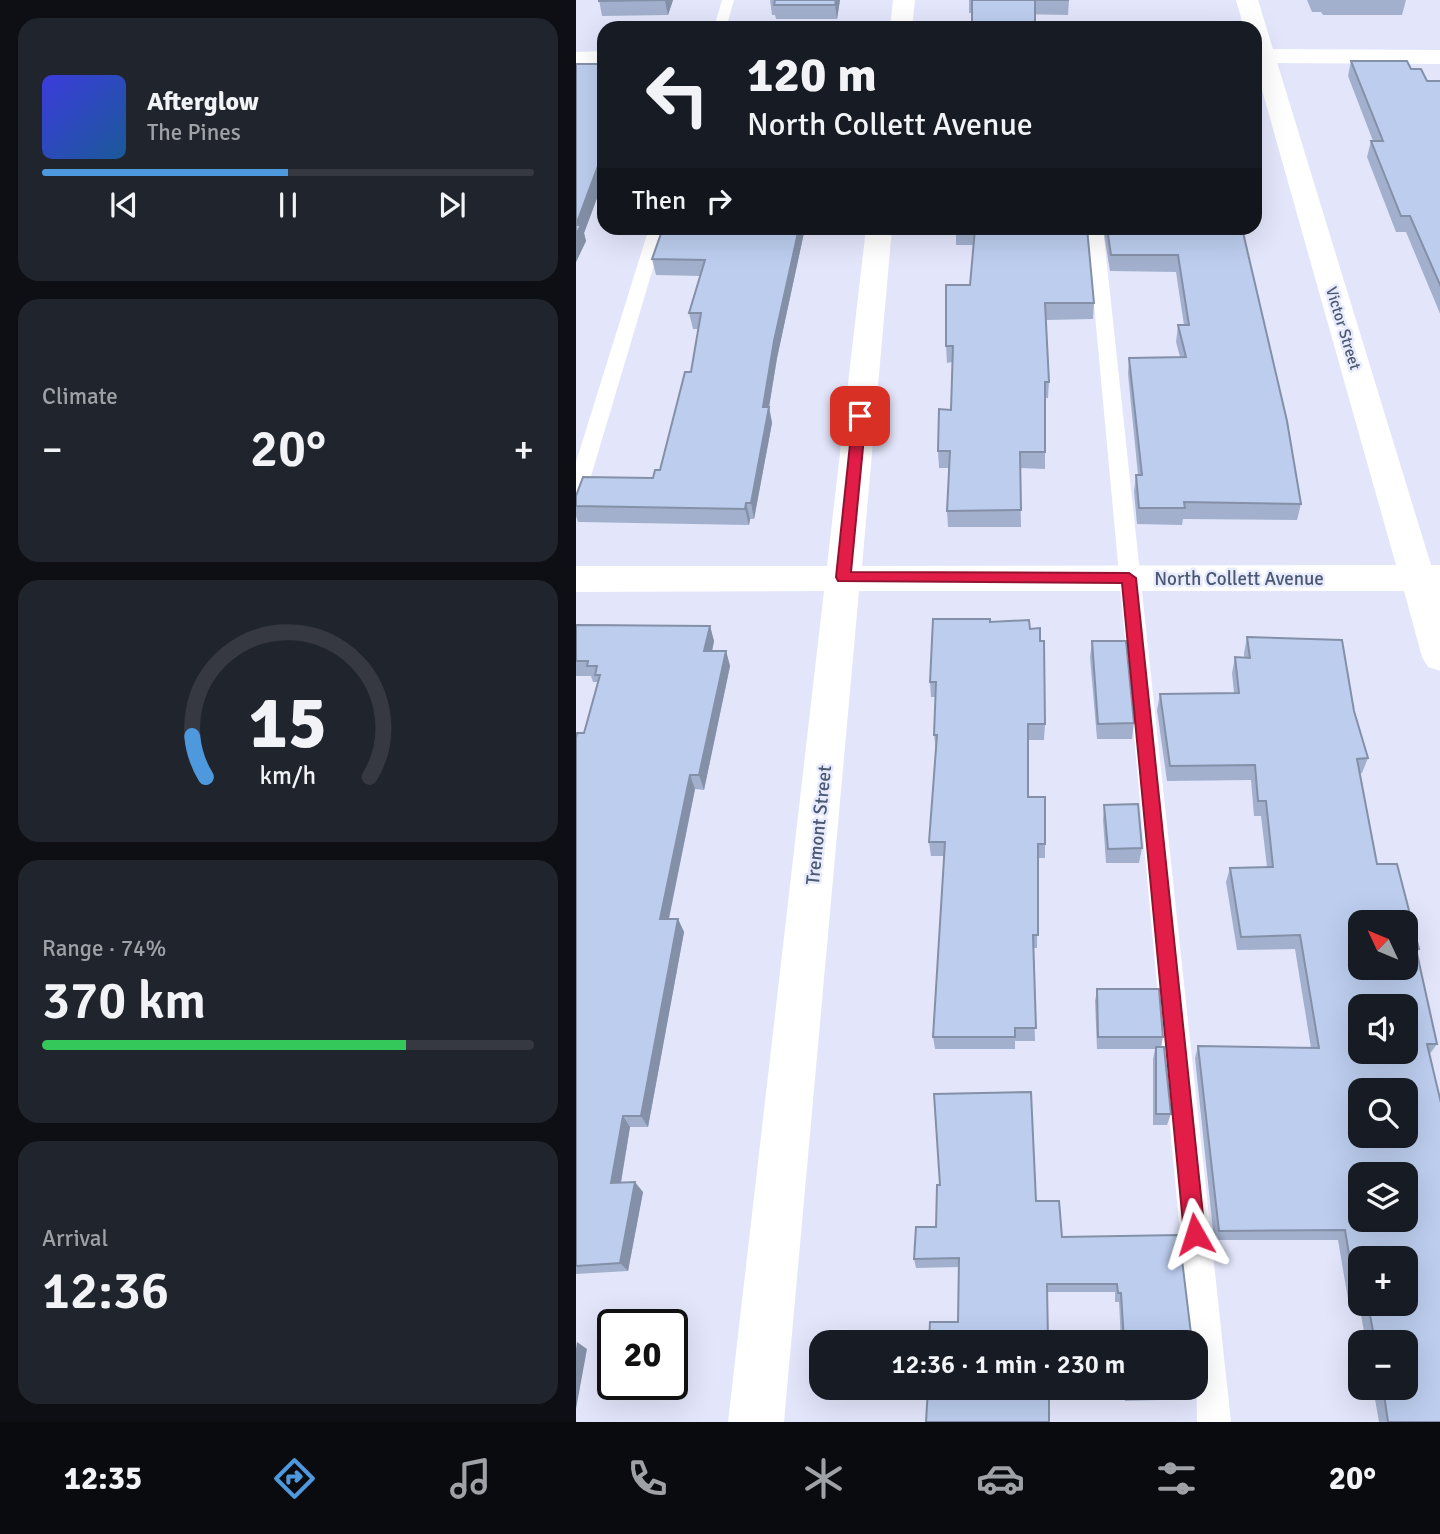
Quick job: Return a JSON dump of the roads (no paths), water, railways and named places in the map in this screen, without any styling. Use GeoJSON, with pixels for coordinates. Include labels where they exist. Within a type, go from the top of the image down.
{"type":"FeatureCollection","features":[{"type":"Feature","properties":{"kind":"street"},"geometry":{"type":"LineString","coordinates":[[902,21],[904,0]]}},
{"type":"Feature","properties":{"kind":"street","name":"Victor Street"},"geometry":{"type":"LineString","coordinates":[[1247,0],[1252,21]]}},
{"type":"Feature","properties":{"kind":"street"},"geometry":{"type":"LineString","coordinates":[[1262,43],[1283,34]]}},
{"type":"Feature","properties":{"kind":"street"},"geometry":{"type":"LineString","coordinates":[[1262,45],[1440,57]]}},
{"type":"Feature","properties":{"kind":"street"},"geometry":{"type":"LineString","coordinates":[[576,59],[597,58]]}},
{"type":"Feature","properties":{"kind":"street","name":"Victor Street"},"geometry":{"type":"LineString","coordinates":[[1262,60],[1429,578],[1440,657]]}},
{"type":"Feature","properties":{"kind":"street","name":"Tremont Street"},"geometry":{"type":"LineString","coordinates":[[756,1422],[878,235]]}},
{"type":"Feature","properties":{"kind":"street","name":"North Collett Avenue"},"geometry":{"type":"LineString","coordinates":[[576,579],[1429,578]]}},
{"type":"Feature","properties":{"kind":"lane"},"geometry":{"type":"LineString","coordinates":[[722,21],[728,0]]}},
{"type":"Feature","properties":{"kind":"lane"},"geometry":{"type":"LineString","coordinates":[[576,493],[656,235]]}},
{"type":"Feature","properties":{"kind":"lane"},"geometry":{"type":"LineString","coordinates":[[1096,235],[1214,1422]]}}]}
